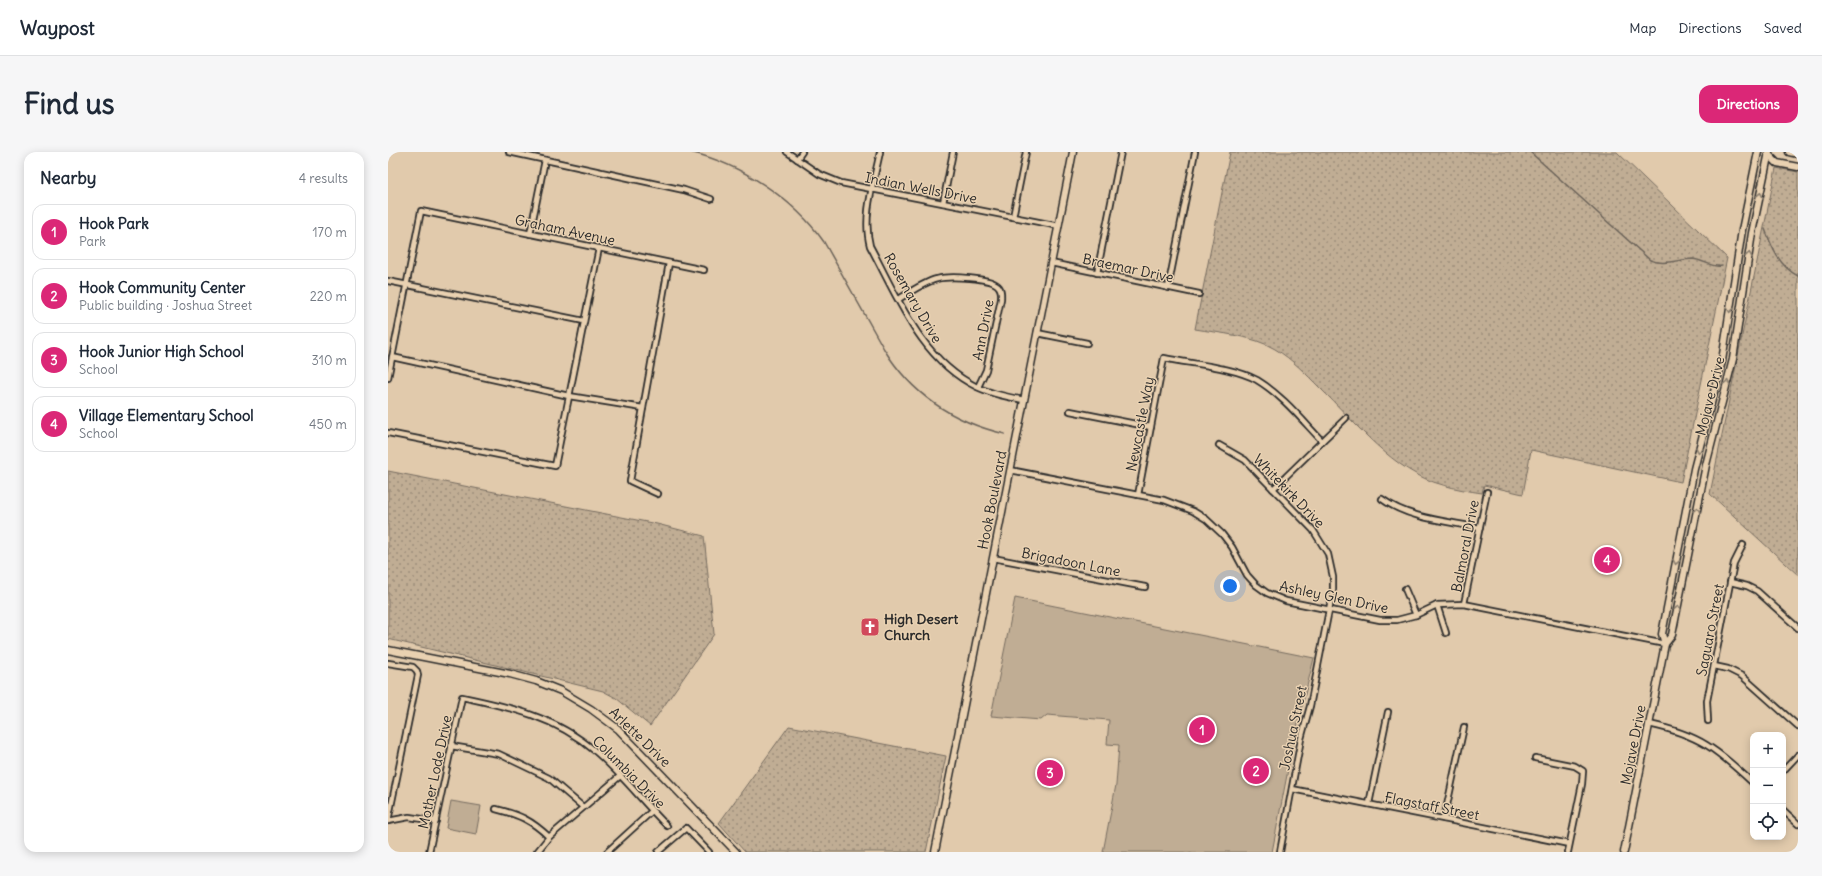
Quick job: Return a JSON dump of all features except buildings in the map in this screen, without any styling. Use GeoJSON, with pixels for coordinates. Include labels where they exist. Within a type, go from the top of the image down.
{"type":"FeatureCollection","features":[{"type":"Feature","properties":{"kind":"main road","name":"Hook Boulevard"},"geometry":{"type":"LineString","coordinates":[[935,852],[1074,152]]}},
{"type":"Feature","properties":{"kind":"main road"},"geometry":{"type":"LineString","coordinates":[[1765,152],[1777,163],[1798,167]]}},
{"type":"Feature","properties":{"kind":"main road","name":"Mojave Drive"},"geometry":{"type":"LineString","coordinates":[[1666,644],[1662,634],[1696,463],[1722,361],[1742,230],[1765,152]]}},
{"type":"Feature","properties":{"kind":"main road","name":"Mojave Drive"},"geometry":{"type":"LineString","coordinates":[[1624,852],[1666,644],[1672,635],[1706,465],[1732,365],[1765,152]]}},
{"type":"Feature","properties":{"kind":"main road"},"geometry":{"type":"LineString","coordinates":[[1789,152],[1798,154]]}},
{"type":"Feature","properties":{"kind":"main road","name":"Arlette Drive"},"geometry":{"type":"LineString","coordinates":[[388,650],[510,674],[561,691],[592,708],[618,729],[736,852]]}},
{"type":"Feature","properties":{"kind":"street"},"geometry":{"type":"LineString","coordinates":[[509,152],[684,190],[711,199]]}},
{"type":"Feature","properties":{"kind":"street","name":"Indian Wells Drive"},"geometry":{"type":"LineString","coordinates":[[787,152],[819,174],[836,181],[1059,226]]}},
{"type":"Feature","properties":{"kind":"street"},"geometry":{"type":"LineString","coordinates":[[798,159],[802,152]]}},
{"type":"Feature","properties":{"kind":"street","name":"Rosemary Drive"},"geometry":{"type":"LineString","coordinates":[[880,152],[866,222],[867,234],[870,246],[920,336],[936,357],[950,370],[978,387],[1024,400]]}},
{"type":"Feature","properties":{"kind":"street"},"geometry":{"type":"LineString","coordinates":[[943,203],[953,152]]}},
{"type":"Feature","properties":{"kind":"street"},"geometry":{"type":"LineString","coordinates":[[1013,217],[1026,152]]}},
{"type":"Feature","properties":{"kind":"street"},"geometry":{"type":"LineString","coordinates":[[1097,273],[1121,152]]}},
{"type":"Feature","properties":{"kind":"street"},"geometry":{"type":"LineString","coordinates":[[1168,288],[1195,152]]}},
{"type":"Feature","properties":{"kind":"street"},"geometry":{"type":"LineString","coordinates":[[530,234],[545,160]]}},
{"type":"Feature","properties":{"kind":"street","name":"Graham Avenue"},"geometry":{"type":"LineString","coordinates":[[407,284],[421,211],[704,270]]}},
{"type":"Feature","properties":{"kind":"street"},"geometry":{"type":"LineString","coordinates":[[388,433],[555,466],[598,248]]}},
{"type":"Feature","properties":{"kind":"street"},"geometry":{"type":"LineString","coordinates":[[658,494],[630,481],[669,263]]}},
{"type":"Feature","properties":{"kind":"street","name":"Braemar Drive"},"geometry":{"type":"LineString","coordinates":[[1051,263],[1199,294]]}},
{"type":"Feature","properties":{"kind":"street","name":"Ann Drive"},"geometry":{"type":"LineString","coordinates":[[899,299],[935,279],[947,276],[962,277],[994,283],[999,286],[1001,292],[999,306],[986,370],[978,387]]}},
{"type":"Feature","properties":{"kind":"street"},"geometry":{"type":"LineString","coordinates":[[388,281],[584,321]]}},
{"type":"Feature","properties":{"kind":"street"},"geometry":{"type":"LineString","coordinates":[[388,378],[407,284]]}},
{"type":"Feature","properties":{"kind":"street"},"geometry":{"type":"LineString","coordinates":[[1037,333],[1087,343]]}},
{"type":"Feature","properties":{"kind":"street"},"geometry":{"type":"LineString","coordinates":[[392,357],[569,396],[643,408]]}},
{"type":"Feature","properties":{"kind":"street","name":"Newcastle Way"},"geometry":{"type":"LineString","coordinates":[[1138,495],[1164,358],[1236,372],[1257,380],[1272,390],[1322,441]]}},
{"type":"Feature","properties":{"kind":"street"},"geometry":{"type":"LineString","coordinates":[[1070,411],[1151,427]]}},
{"type":"Feature","properties":{"kind":"street"},"geometry":{"type":"LineString","coordinates":[[1273,489],[1346,418]]}},
{"type":"Feature","properties":{"kind":"street","name":"Whitekirk Drive"},"geometry":{"type":"LineString","coordinates":[[1219,445],[1245,460],[1313,530],[1328,554],[1333,577],[1333,589],[1329,610]]}},
{"type":"Feature","properties":{"kind":"street","name":"Ashley Glen Drive"},"geometry":{"type":"LineString","coordinates":[[1010,470],[1177,504],[1206,519],[1215,527],[1232,547],[1247,574],[1256,585],[1267,593],[1286,601],[1380,620],[1398,620],[1416,615],[1437,605],[1464,604],[1666,644]]}},
{"type":"Feature","properties":{"kind":"street","name":"Balmoral Drive"},"geometry":{"type":"LineString","coordinates":[[1464,604],[1487,492]]}},
{"type":"Feature","properties":{"kind":"street"},"geometry":{"type":"LineString","coordinates":[[1382,499],[1393,508],[1408,513],[1480,528]]}},
{"type":"Feature","properties":{"kind":"street","name":"Saguaro Street"},"geometry":{"type":"LineString","coordinates":[[1708,721],[1706,701],[1734,563],[1743,545]]}},
{"type":"Feature","properties":{"kind":"street","name":"Brigadoon Lane"},"geometry":{"type":"LineString","coordinates":[[993,558],[1145,587]]}},
{"type":"Feature","properties":{"kind":"street"},"geometry":{"type":"LineString","coordinates":[[1730,582],[1747,586],[1757,591],[1798,628]]}},
{"type":"Feature","properties":{"kind":"street"},"geometry":{"type":"LineString","coordinates":[[1405,589],[1416,615]]}},
{"type":"Feature","properties":{"kind":"street"},"geometry":{"type":"LineString","coordinates":[[1437,605],[1446,632]]}},
{"type":"Feature","properties":{"kind":"street","name":"Joshua Street"},"geometry":{"type":"LineString","coordinates":[[1280,852],[1329,610]]}},
{"type":"Feature","properties":{"kind":"street"},"geometry":{"type":"LineString","coordinates":[[388,663],[413,667],[417,671],[418,675],[388,821],[409,817],[436,820]]}},
{"type":"Feature","properties":{"kind":"street"},"geometry":{"type":"LineString","coordinates":[[1714,666],[1728,669],[1742,676],[1798,726]]}},
{"type":"Feature","properties":{"kind":"street","name":"Mother Lode Drive"},"geometry":{"type":"LineString","coordinates":[[430,852],[462,697]]}},
{"type":"Feature","properties":{"kind":"street","name":"Columbia Drive"},"geometry":{"type":"LineString","coordinates":[[462,697],[504,705],[538,716],[570,733],[595,751],[666,826]]}},
{"type":"Feature","properties":{"kind":"street"},"geometry":{"type":"LineString","coordinates":[[1369,804],[1388,712]]}},
{"type":"Feature","properties":{"kind":"street"},"geometry":{"type":"LineString","coordinates":[[1649,724],[1679,731],[1697,738],[1720,753],[1750,780]]}},
{"type":"Feature","properties":{"kind":"street"},"geometry":{"type":"LineString","coordinates":[[1444,819],[1464,727]]}},
{"type":"Feature","properties":{"kind":"street"},"geometry":{"type":"LineString","coordinates":[[451,746],[499,754],[549,778],[583,807]]}},
{"type":"Feature","properties":{"kind":"street"},"geometry":{"type":"LineString","coordinates":[[1786,768],[1798,755]]}},
{"type":"Feature","properties":{"kind":"street"},"geometry":{"type":"LineString","coordinates":[[1534,758],[1575,766],[1583,771],[1582,784],[1568,852]]}},
{"type":"Feature","properties":{"kind":"street"},"geometry":{"type":"LineString","coordinates":[[537,852],[549,837],[620,776]]}},
{"type":"Feature","properties":{"kind":"street","name":"Flagstaff Street"},"geometry":{"type":"LineString","coordinates":[[1292,789],[1569,844]]}},
{"type":"Feature","properties":{"kind":"street"},"geometry":{"type":"LineString","coordinates":[[496,809],[520,816],[538,826],[549,837]]}},
{"type":"Feature","properties":{"kind":"street"},"geometry":{"type":"LineString","coordinates":[[607,852],[652,811]]}},
{"type":"Feature","properties":{"kind":"street"},"geometry":{"type":"LineString","coordinates":[[1786,813],[1798,824]]}},
{"type":"Feature","properties":{"kind":"street"},"geometry":{"type":"LineString","coordinates":[[658,852],[686,828],[709,852]]}},
{"type":"Feature","properties":{"kind":"shaded area"},"geometry":{"type":"Polygon","coordinates":[[[1230,152],[1617,152],[1727,258],[1681,482],[1531,450],[1523,494],[1484,485],[1482,493],[1443,485],[1425,479],[1392,458],[1376,445],[1299,367],[1275,349],[1247,338],[1195,329],[1230,152]]]}},
{"type":"Feature","properties":{"kind":"shaded area"},"geometry":{"type":"Polygon","coordinates":[[[1776,168],[1798,172],[1798,575],[1710,494],[1776,168]]]}},
{"type":"Feature","properties":{"kind":"shaded area"},"geometry":{"type":"Polygon","coordinates":[[[388,471],[657,524],[704,536],[714,634],[650,726],[616,698],[603,691],[388,639],[388,471]]]}},
{"type":"Feature","properties":{"kind":"shaded area"},"geometry":{"type":"Polygon","coordinates":[[[1015,598],[1314,658],[1294,739],[1272,852],[1103,852],[1116,785],[1119,745],[1107,744],[1109,720],[1047,715],[1041,720],[991,716],[1015,598]]]}},
{"type":"Feature","properties":{"kind":"shaded area"},"geometry":{"type":"Polygon","coordinates":[[[789,726],[946,756],[926,852],[745,852],[719,823],[789,726]]]}},
{"type":"Feature","properties":{"kind":"shaded area"},"geometry":{"type":"Polygon","coordinates":[[[451,801],[481,806],[476,834],[446,828],[451,801]]]}},
{"type":"Feature","properties":{"kind":"waterway"},"geometry":{"type":"LineString","coordinates":[[690,152],[728,165],[747,174],[765,185],[798,211],[824,242],[884,349],[907,380],[921,393],[951,414],[986,429],[1005,434]]}},
{"type":"Feature","properties":{"kind":"waterway"},"geometry":{"type":"LineString","coordinates":[[1530,152],[1650,260],[1655,262],[1666,262],[1693,259],[1715,266],[1722,266]]}},
{"type":"Feature","properties":{"kind":"waterway"},"geometry":{"type":"LineString","coordinates":[[1765,229],[1770,243],[1781,262],[1791,272],[1798,276]]}},
{"type":"Feature","properties":{"kind":"place","name":"Village Elementary School"},"geometry":{"type":"Point","coordinates":[1607,560]}},
{"type":"Feature","properties":{"kind":"place","name":"High Desert Church"},"geometry":{"type":"Point","coordinates":[870,627]}},
{"type":"Feature","properties":{"kind":"place","name":"Hook Park"},"geometry":{"type":"Point","coordinates":[1202,730]}},
{"type":"Feature","properties":{"kind":"place","name":"Hook Community Center"},"geometry":{"type":"Point","coordinates":[1256,771]}},
{"type":"Feature","properties":{"kind":"place","name":"Hook Junior High School"},"geometry":{"type":"Point","coordinates":[1050,773]}}]}
